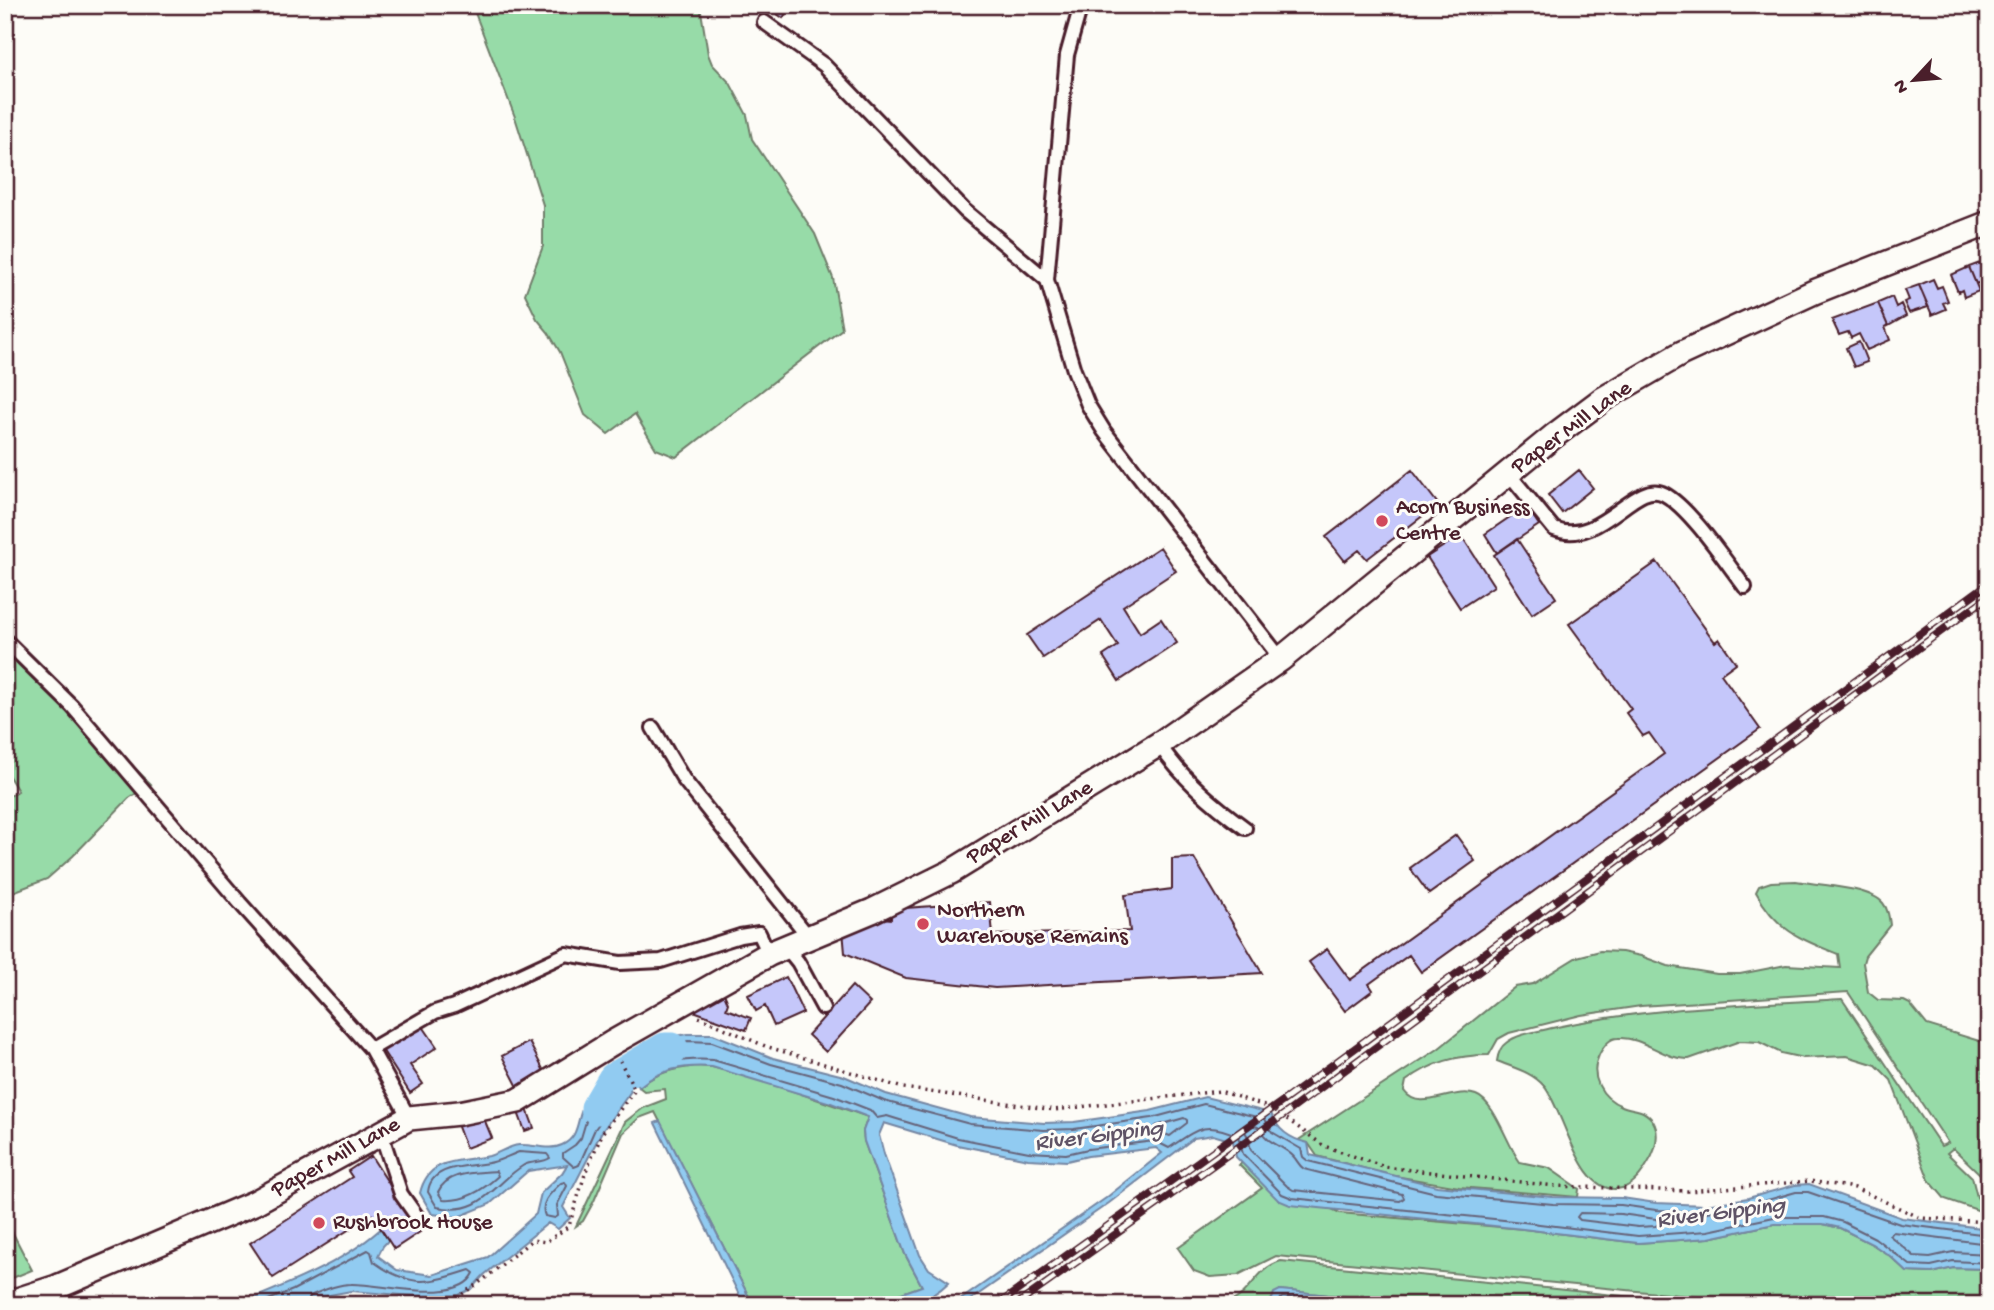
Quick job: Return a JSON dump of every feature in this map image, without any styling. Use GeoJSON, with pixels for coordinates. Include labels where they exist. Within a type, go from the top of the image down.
{"type":"FeatureCollection","features":[{"type":"Feature","properties":{"kind":"street","name":"Paper Mill Lane"},"geometry":{"type":"LineString","coordinates":[[5,1304],[57,1287],[254,1203],[409,1118],[518,1101],[777,950],[872,911],[951,872],[1159,744],[1281,659],[1603,399],[1682,352],[1814,292],[1986,228]]}},
{"type":"Feature","properties":{"kind":"lane"},"geometry":{"type":"LineString","coordinates":[[1081,5],[1068,55],[1059,125],[1047,280],[1074,370],[1088,405],[1104,431],[1281,659]]}},
{"type":"Feature","properties":{"kind":"lane"},"geometry":{"type":"LineString","coordinates":[[764,22],[824,65],[965,211],[1047,280]]}},
{"type":"Feature","properties":{"kind":"lane"},"geometry":{"type":"LineString","coordinates":[[1509,474],[1554,529],[1565,533],[1580,532],[1600,524],[1640,496],[1654,491],[1665,494],[1693,520],[1745,587]]}},
{"type":"Feature","properties":{"kind":"lane"},"geometry":{"type":"LineString","coordinates":[[5,640],[72,706],[240,903],[371,1049],[409,1118]]}},
{"type":"Feature","properties":{"kind":"lane"},"geometry":{"type":"LineString","coordinates":[[653,728],[684,780],[808,936]]}},
{"type":"Feature","properties":{"kind":"lane"},"geometry":{"type":"LineString","coordinates":[[1159,744],[1168,758],[1215,807],[1245,828]]}},
{"type":"Feature","properties":{"kind":"lane"},"geometry":{"type":"LineString","coordinates":[[371,1049],[435,1012],[454,1006],[566,954],[620,963],[661,961],[740,936],[759,933],[777,950],[798,962],[823,1008]]}},
{"type":"Feature","properties":{"kind":"lane"},"geometry":{"type":"LineString","coordinates":[[381,1133],[401,1194],[420,1221]]}},
{"type":"Feature","properties":{"kind":"path"},"geometry":{"type":"LineString","coordinates":[[676,1007],[765,1046],[903,1088],[1054,1110],[1220,1091],[1273,1110],[1324,1146],[1385,1167],[1556,1186],[1688,1191],[1810,1181],[1854,1188],[1921,1218],[1989,1222]]}},
{"type":"Feature","properties":{"kind":"path"},"geometry":{"type":"LineString","coordinates":[[429,1305],[458,1297],[532,1240],[546,1242],[569,1226],[586,1171],[603,1132],[635,1090],[617,1056]]}},
{"type":"Feature","properties":{"kind":"path"},"geometry":{"type":"LineString","coordinates":[[320,1305],[352,1297],[384,1303],[421,1305]]}},
{"type":"Feature","properties":{"kind":"green space"},"geometry":{"type":"Polygon","coordinates":[[[472,5],[700,5],[712,64],[730,83],[747,115],[752,139],[815,234],[833,278],[842,329],[676,457],[656,449],[635,414],[608,434],[585,415],[560,352],[537,319],[525,294],[543,246],[543,205],[515,117],[472,5]]]}},
{"type":"Feature","properties":{"kind":"green space"},"geometry":{"type":"Polygon","coordinates":[[[5,649],[24,659],[151,784],[129,798],[47,879],[5,895],[8,797],[18,791],[5,770],[5,649]]]}},
{"type":"Feature","properties":{"kind":"green space"},"geometry":{"type":"Polygon","coordinates":[[[1796,881],[1867,893],[1883,903],[1890,925],[1865,956],[1863,963],[1868,992],[1878,1000],[1904,1001],[1910,1004],[1927,1025],[1989,1044],[1989,1199],[1980,1174],[1953,1148],[1947,1153],[1972,1177],[1977,1197],[1989,1214],[1945,1199],[1929,1180],[1891,1080],[1876,1065],[1847,1056],[1803,1058],[1781,1053],[1759,1042],[1740,1041],[1689,1059],[1671,1056],[1627,1038],[1612,1040],[1602,1049],[1596,1063],[1599,1085],[1608,1098],[1649,1117],[1654,1122],[1657,1136],[1651,1157],[1637,1178],[1622,1188],[1607,1188],[1594,1180],[1584,1167],[1544,1086],[1528,1074],[1497,1061],[1502,1047],[1517,1037],[1588,1021],[1697,1008],[1842,999],[1941,1146],[1948,1143],[1848,992],[1641,1006],[1581,1015],[1509,1033],[1498,1039],[1489,1055],[1466,1056],[1445,1061],[1406,1081],[1404,1091],[1419,1100],[1467,1093],[1483,1099],[1495,1115],[1520,1162],[1549,1168],[1579,1189],[1578,1197],[1459,1187],[1389,1175],[1317,1156],[1308,1143],[1297,1141],[1438,1049],[1515,987],[1533,984],[1577,957],[1600,951],[1622,952],[1668,966],[1717,974],[1740,974],[1786,965],[1840,968],[1838,954],[1790,932],[1772,916],[1756,892],[1759,886],[1771,882],[1796,881]]]}},
{"type":"Feature","properties":{"kind":"green space"},"geometry":{"type":"Polygon","coordinates":[[[696,1066],[712,1067],[761,1080],[868,1117],[863,1131],[864,1141],[905,1254],[922,1286],[868,1305],[753,1305],[655,1112],[639,1118],[623,1133],[594,1201],[583,1221],[576,1226],[625,1122],[643,1108],[666,1099],[665,1089],[644,1091],[639,1087],[666,1072],[696,1066]]]}},
{"type":"Feature","properties":{"kind":"green space"},"geometry":{"type":"Polygon","coordinates":[[[1254,1154],[1314,1201],[1340,1213],[1523,1229],[1638,1243],[1709,1238],[1774,1224],[1823,1224],[1840,1228],[1872,1244],[1907,1272],[1932,1273],[1953,1268],[1989,1269],[1989,1305],[1781,1305],[1276,1256],[1238,1275],[1210,1277],[1194,1271],[1178,1248],[1262,1188],[1239,1165],[1254,1154]]]}},
{"type":"Feature","properties":{"kind":"green space"},"geometry":{"type":"Polygon","coordinates":[[[5,1218],[32,1270],[5,1281],[5,1218]]]}},
{"type":"Feature","properties":{"kind":"green space"},"geometry":{"type":"Polygon","coordinates":[[[1281,1261],[1712,1305],[1531,1305],[1475,1301],[1426,1305],[1280,1290],[1270,1301],[1270,1305],[1240,1305],[1230,1302],[1244,1293],[1265,1270],[1281,1261]]]}},
{"type":"Feature","properties":{"kind":"water"},"geometry":{"type":"Polygon","coordinates":[[[688,1034],[713,1034],[773,1058],[844,1076],[886,1094],[970,1117],[1044,1123],[1074,1122],[1150,1111],[1205,1097],[1271,1113],[1285,1133],[1308,1143],[1310,1155],[1437,1186],[1553,1197],[1622,1198],[1656,1203],[1706,1205],[1809,1184],[1902,1218],[1989,1229],[1989,1269],[1953,1268],[1932,1273],[1907,1272],[1872,1244],[1840,1228],[1823,1224],[1774,1224],[1709,1238],[1638,1243],[1290,1205],[1278,1200],[1236,1157],[1233,1141],[1213,1135],[1194,1138],[1109,1203],[963,1305],[953,1305],[1106,1198],[1162,1153],[1156,1148],[1067,1161],[1028,1159],[957,1145],[884,1123],[879,1135],[884,1154],[920,1255],[929,1269],[949,1282],[930,1296],[912,1303],[868,1305],[922,1286],[905,1254],[864,1141],[863,1131],[868,1117],[712,1067],[664,1072],[639,1087],[627,1057],[656,1039],[688,1034]]]}},
{"type":"Feature","properties":{"kind":"water"},"geometry":{"type":"Polygon","coordinates":[[[618,1064],[631,1091],[601,1133],[563,1207],[570,1218],[558,1229],[548,1223],[484,1275],[471,1289],[459,1295],[439,1298],[351,1291],[330,1295],[307,1305],[237,1305],[334,1261],[370,1238],[386,1224],[397,1231],[378,1256],[397,1270],[432,1275],[488,1257],[536,1214],[541,1193],[567,1165],[528,1171],[490,1204],[458,1217],[432,1214],[420,1193],[430,1172],[447,1163],[489,1156],[515,1146],[552,1147],[568,1142],[575,1133],[581,1111],[591,1093],[618,1064]]]}},
{"type":"Feature","properties":{"kind":"water"},"geometry":{"type":"Polygon","coordinates":[[[660,1121],[753,1305],[744,1305],[655,1123],[660,1121]]]}},
{"type":"Feature","properties":{"kind":"water"},"geometry":{"type":"Polygon","coordinates":[[[1280,1290],[1426,1305],[1270,1305],[1274,1293],[1280,1290]]]}},
{"type":"Feature","properties":{"kind":"building"},"geometry":{"type":"Polygon","coordinates":[[[764,5],[791,5],[783,18],[764,5]]]}},
{"type":"Feature","properties":{"kind":"building"},"geometry":{"type":"Polygon","coordinates":[[[1988,260],[1989,279],[1976,284],[1969,267],[1988,260]]]}},
{"type":"Feature","properties":{"kind":"building"},"geometry":{"type":"Polygon","coordinates":[[[1969,267],[1979,291],[1964,297],[1962,290],[1958,292],[1951,275],[1969,267]]]}},
{"type":"Feature","properties":{"kind":"building"},"geometry":{"type":"Polygon","coordinates":[[[1933,279],[1937,288],[1942,286],[1948,301],[1943,303],[1946,309],[1932,315],[1919,285],[1933,279]]]}},
{"type":"Feature","properties":{"kind":"building"},"geometry":{"type":"Polygon","coordinates":[[[1919,285],[1928,307],[1909,313],[1904,302],[1909,300],[1905,290],[1919,285]]]}},
{"type":"Feature","properties":{"kind":"building"},"geometry":{"type":"Polygon","coordinates":[[[1892,297],[1896,307],[1901,304],[1906,316],[1888,326],[1878,303],[1892,297]]]}},
{"type":"Feature","properties":{"kind":"building"},"geometry":{"type":"Polygon","coordinates":[[[1878,303],[1888,326],[1885,327],[1890,340],[1867,350],[1859,334],[1851,338],[1848,332],[1839,335],[1832,320],[1878,303]]]}},
{"type":"Feature","properties":{"kind":"building"},"geometry":{"type":"Polygon","coordinates":[[[1859,342],[1867,362],[1854,367],[1846,348],[1859,342]]]}},
{"type":"Feature","properties":{"kind":"building","name":"Acorn Business Centre"},"geometry":{"type":"Polygon","coordinates":[[[1412,470],[1438,504],[1367,559],[1359,550],[1345,561],[1326,537],[1412,470]]]}},
{"type":"Feature","properties":{"kind":"building"},"geometry":{"type":"Polygon","coordinates":[[[1579,470],[1593,488],[1562,513],[1548,495],[1579,470]]]}},
{"type":"Feature","properties":{"kind":"building"},"geometry":{"type":"Polygon","coordinates":[[[1526,506],[1539,525],[1497,553],[1485,534],[1526,506]]]}},
{"type":"Feature","properties":{"kind":"building"},"geometry":{"type":"Polygon","coordinates":[[[1461,535],[1494,586],[1460,608],[1427,557],[1461,535]]]}},
{"type":"Feature","properties":{"kind":"building"},"geometry":{"type":"Polygon","coordinates":[[[1517,539],[1556,598],[1532,614],[1494,555],[1517,539]]]}},
{"type":"Feature","properties":{"kind":"building"},"geometry":{"type":"Polygon","coordinates":[[[1160,547],[1176,571],[1123,606],[1140,633],[1161,619],[1177,643],[1119,681],[1103,656],[1118,646],[1101,620],[1043,658],[1027,635],[1160,547]]]}},
{"type":"Feature","properties":{"kind":"building"},"geometry":{"type":"Polygon","coordinates":[[[1657,562],[1715,642],[1719,639],[1736,663],[1721,674],[1760,729],[1421,972],[1409,955],[1369,984],[1373,990],[1345,1011],[1309,962],[1327,949],[1350,980],[1664,754],[1649,733],[1643,736],[1626,713],[1631,709],[1569,624],[1657,562]]]}},
{"type":"Feature","properties":{"kind":"building"},"geometry":{"type":"Polygon","coordinates":[[[1456,835],[1475,861],[1429,894],[1410,868],[1456,835]]]}},
{"type":"Feature","properties":{"kind":"building","name":"Northern Warehouse Remains"},"geometry":{"type":"Polygon","coordinates":[[[1194,858],[1262,973],[995,988],[906,978],[845,953],[843,930],[871,917],[891,919],[891,909],[990,902],[993,935],[1130,931],[1125,895],[1172,889],[1172,859],[1194,858]]]}},
{"type":"Feature","properties":{"kind":"building"},"geometry":{"type":"Polygon","coordinates":[[[786,977],[803,1013],[774,1026],[765,1006],[756,1011],[748,995],[786,977]]]}},
{"type":"Feature","properties":{"kind":"building"},"geometry":{"type":"Polygon","coordinates":[[[852,986],[870,1003],[826,1052],[808,1035],[852,986]]]}},
{"type":"Feature","properties":{"kind":"building"},"geometry":{"type":"Polygon","coordinates":[[[723,991],[728,1003],[726,1009],[751,1018],[746,1030],[688,1009],[723,991]]]}},
{"type":"Feature","properties":{"kind":"building"},"geometry":{"type":"Polygon","coordinates":[[[420,1022],[437,1047],[410,1065],[423,1084],[410,1093],[381,1048],[420,1022]]]}},
{"type":"Feature","properties":{"kind":"building"},"geometry":{"type":"Polygon","coordinates":[[[529,1042],[547,1077],[520,1091],[502,1056],[529,1042]]]}},
{"type":"Feature","properties":{"kind":"building"},"geometry":{"type":"Polygon","coordinates":[[[527,1109],[534,1128],[525,1131],[518,1112],[527,1109]]]}},
{"type":"Feature","properties":{"kind":"building"},"geometry":{"type":"Polygon","coordinates":[[[482,1114],[492,1138],[466,1148],[457,1124],[482,1114]]]}},
{"type":"Feature","properties":{"kind":"building","name":"Rushbrook House"},"geometry":{"type":"Polygon","coordinates":[[[371,1156],[420,1232],[394,1249],[372,1215],[273,1278],[250,1243],[352,1177],[348,1171],[371,1156]]]}},
{"type":"Feature","properties":{"kind":"waterway","name":"River Gipping"},"geometry":{"type":"LineString","coordinates":[[597,1108],[614,1079],[665,1049],[672,1049]]}},
{"type":"Feature","properties":{"kind":"railway"},"geometry":{"type":"LineString","coordinates":[[997,1305],[1283,1101],[1989,583]]}},
{"type":"Feature","properties":{"kind":"railway"},"geometry":{"type":"LineString","coordinates":[[1016,1305],[1289,1111],[1989,596]]}},
{"type":"Feature","properties":{"kind":"place","name":"Acorn Business Centre"},"geometry":{"type":"Point","coordinates":[1382,521]}},
{"type":"Feature","properties":{"kind":"place","name":"Northern Warehouse Remains"},"geometry":{"type":"Point","coordinates":[923,924]}},
{"type":"Feature","properties":{"kind":"place","name":"Rushbrook House"},"geometry":{"type":"Point","coordinates":[319,1223]}}]}
